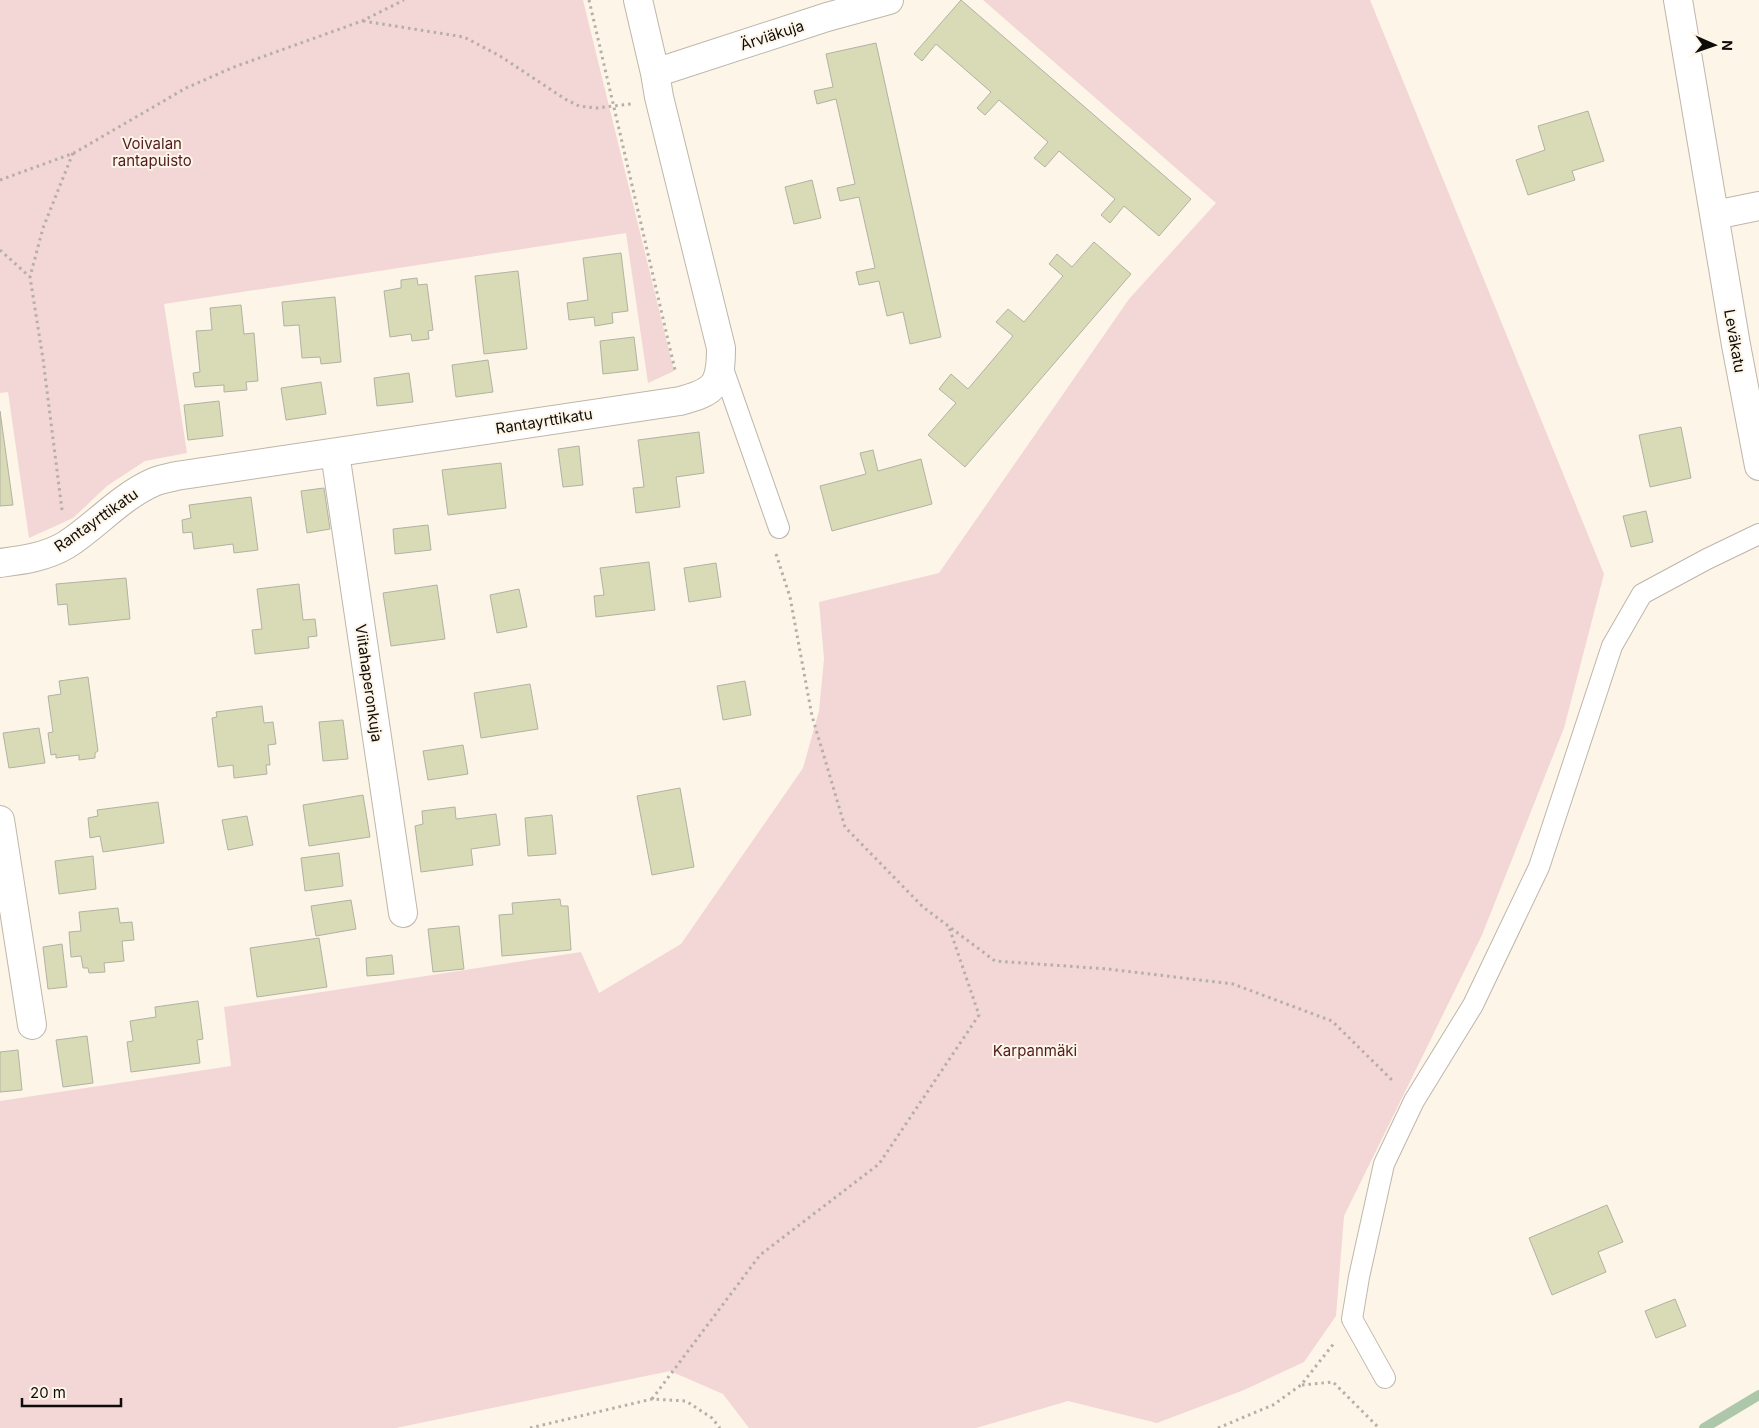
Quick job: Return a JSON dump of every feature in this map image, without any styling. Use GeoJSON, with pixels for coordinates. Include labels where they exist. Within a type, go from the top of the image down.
{"type":"FeatureCollection","features":[{"type":"Feature","properties":{"kind":"street","name":"Rantayrttikatu"},"geometry":{"type":"LineString","coordinates":[[0,563],[49,554],[66,545],[135,491],[156,481],[176,476],[680,401],[699,396],[711,389],[719,378],[721,363],[718,331],[657,85],[638,0]]}},
{"type":"Feature","properties":{"kind":"street","name":"Ärviäkuja"},"geometry":{"type":"LineString","coordinates":[[657,85],[827,17],[889,0]]}},
{"type":"Feature","properties":{"kind":"street","name":"Leväkatu"},"geometry":{"type":"LineString","coordinates":[[1678,0],[1736,344],[1759,466]]}},
{"type":"Feature","properties":{"kind":"street"},"geometry":{"type":"LineString","coordinates":[[1715,215],[1759,206]]}},
{"type":"Feature","properties":{"kind":"street","name":"Viitahaperonkuja"},"geometry":{"type":"LineString","coordinates":[[335,453],[403,913]]}},
{"type":"Feature","properties":{"kind":"street"},"geometry":{"type":"LineString","coordinates":[[0,820],[32,1025]]}},
{"type":"Feature","properties":{"kind":"lane"},"geometry":{"type":"LineString","coordinates":[[721,363],[779,528]]}},
{"type":"Feature","properties":{"kind":"lane"},"geometry":{"type":"LineString","coordinates":[[1385,1378],[1352,1319],[1359,1277],[1384,1164],[1414,1101],[1474,1006],[1539,867],[1612,646],[1642,594],[1759,534]]}},
{"type":"Feature","properties":{"kind":"path"},"geometry":{"type":"LineString","coordinates":[[0,180],[74,152],[186,88],[234,67],[362,21],[404,0]]}},
{"type":"Feature","properties":{"kind":"path"},"geometry":{"type":"LineString","coordinates":[[590,0],[680,401]]}},
{"type":"Feature","properties":{"kind":"path"},"geometry":{"type":"LineString","coordinates":[[362,21],[464,37],[500,56],[564,99],[579,106],[596,108],[614,107],[657,85]]}},
{"type":"Feature","properties":{"kind":"path"},"geometry":{"type":"LineString","coordinates":[[66,545],[44,358],[30,276],[42,228],[74,152]]}},
{"type":"Feature","properties":{"kind":"path"},"geometry":{"type":"LineString","coordinates":[[0,250],[30,276]]}},
{"type":"Feature","properties":{"kind":"path"},"geometry":{"type":"LineString","coordinates":[[775,551],[790,597],[812,716],[845,827],[922,907],[995,961],[1108,969],[1233,984],[1332,1021],[1414,1101]]}},
{"type":"Feature","properties":{"kind":"path"},"geometry":{"type":"LineString","coordinates":[[652,1399],[760,1255],[879,1164],[979,1015],[948,926]]}},
{"type":"Feature","properties":{"kind":"path"},"geometry":{"type":"LineString","coordinates":[[1218,1428],[1273,1405],[1301,1385],[1352,1319]]}},
{"type":"Feature","properties":{"kind":"path"},"geometry":{"type":"LineString","coordinates":[[1301,1385],[1333,1382],[1379,1428]]}},
{"type":"Feature","properties":{"kind":"path"},"geometry":{"type":"LineString","coordinates":[[530,1428],[652,1399],[686,1401],[712,1418],[720,1428]]}},
{"type":"Feature","properties":{"kind":"green space","name":"Voivalan rantapuisto"},"geometry":{"type":"Polygon","coordinates":[[[0,0],[583,0],[674,371],[648,383],[626,233],[164,304],[187,453],[145,461],[107,486],[73,518],[29,538],[8,392],[0,393],[0,0]]]}},
{"type":"Feature","properties":{"kind":"green space","name":"Karpanmäki"},"geometry":{"type":"Polygon","coordinates":[[[983,0],[1370,0],[1604,574],[1564,728],[1482,935],[1344,1216],[1336,1316],[1304,1362],[1244,1390],[1157,1423],[1068,1401],[976,1428],[749,1428],[723,1394],[670,1371],[396,1428],[0,1428],[0,1101],[231,1066],[224,1007],[581,952],[599,993],[681,944],[803,768],[819,711],[824,659],[819,602],[939,573],[1129,299],[1216,203],[983,0]]]}},
{"type":"Feature","properties":{"kind":"building"},"geometry":{"type":"Polygon","coordinates":[[[961,0],[1191,199],[1159,236],[1124,206],[1110,223],[1101,215],[1115,199],[1059,151],[1045,167],[1034,158],[1048,142],[999,100],[985,115],[977,108],[991,92],[936,44],[922,61],[914,54],[961,0]]]}},
{"type":"Feature","properties":{"kind":"building"},"geometry":{"type":"Polygon","coordinates":[[[876,43],[941,337],[910,344],[903,312],[887,316],[879,281],[859,285],[856,272],[875,268],[859,197],[840,201],[837,188],[855,184],[836,99],[817,104],[814,91],[833,87],[826,54],[876,43]]]}},
{"type":"Feature","properties":{"kind":"building"},"geometry":{"type":"Polygon","coordinates":[[[1588,111],[1604,161],[1572,171],[1575,180],[1528,195],[1516,160],[1545,150],[1538,126],[1588,111]]]}},
{"type":"Feature","properties":{"kind":"building"},"geometry":{"type":"Polygon","coordinates":[[[812,180],[821,218],[794,224],[785,187],[812,180]]]}},
{"type":"Feature","properties":{"kind":"building"},"geometry":{"type":"Polygon","coordinates":[[[1094,242],[1131,274],[965,467],[928,435],[956,403],[939,389],[951,374],[968,389],[1013,336],[996,322],[1008,309],[1024,322],[1063,276],[1049,264],[1057,254],[1072,267],[1094,242]]]}},
{"type":"Feature","properties":{"kind":"building"},"geometry":{"type":"Polygon","coordinates":[[[621,253],[628,311],[612,313],[613,323],[595,326],[594,317],[569,320],[567,303],[588,300],[583,258],[621,253]]]}},
{"type":"Feature","properties":{"kind":"building"},"geometry":{"type":"Polygon","coordinates":[[[518,271],[527,349],[484,354],[475,276],[518,271]]]}},
{"type":"Feature","properties":{"kind":"building"},"geometry":{"type":"Polygon","coordinates":[[[417,278],[418,285],[427,284],[433,330],[428,331],[429,339],[412,341],[411,334],[390,337],[384,291],[401,288],[401,280],[417,278]]]}},
{"type":"Feature","properties":{"kind":"building"},"geometry":{"type":"Polygon","coordinates":[[[335,297],[341,362],[321,364],[320,357],[302,358],[299,325],[284,326],[282,302],[335,297]]]}},
{"type":"Feature","properties":{"kind":"building"},"geometry":{"type":"Polygon","coordinates":[[[241,305],[244,334],[254,333],[258,381],[246,382],[247,390],[224,392],[224,385],[195,387],[193,373],[200,372],[196,331],[212,330],[210,308],[241,305]]]}},
{"type":"Feature","properties":{"kind":"building"},"geometry":{"type":"Polygon","coordinates":[[[634,337],[638,370],[603,374],[600,341],[634,337]]]}},
{"type":"Feature","properties":{"kind":"building"},"geometry":{"type":"Polygon","coordinates":[[[488,360],[493,392],[456,397],[452,365],[488,360]]]}},
{"type":"Feature","properties":{"kind":"building"},"geometry":{"type":"Polygon","coordinates":[[[409,373],[413,402],[377,406],[374,378],[409,373]]]}},
{"type":"Feature","properties":{"kind":"building"},"geometry":{"type":"Polygon","coordinates":[[[321,382],[326,414],[286,420],[281,388],[321,382]]]}},
{"type":"Feature","properties":{"kind":"building"},"geometry":{"type":"Polygon","coordinates":[[[219,401],[223,436],[188,440],[184,405],[219,401]]]}},
{"type":"Feature","properties":{"kind":"building"},"geometry":{"type":"Polygon","coordinates":[[[0,411],[13,505],[0,506],[0,411]]]}},
{"type":"Feature","properties":{"kind":"building"},"geometry":{"type":"Polygon","coordinates":[[[1681,427],[1691,478],[1650,487],[1639,435],[1681,427]]]}},
{"type":"Feature","properties":{"kind":"building"},"geometry":{"type":"Polygon","coordinates":[[[699,432],[704,473],[676,477],[680,507],[636,513],[633,488],[644,487],[638,440],[699,432]]]}},
{"type":"Feature","properties":{"kind":"building"},"geometry":{"type":"Polygon","coordinates":[[[579,446],[583,485],[563,487],[558,449],[579,446]]]}},
{"type":"Feature","properties":{"kind":"building"},"geometry":{"type":"Polygon","coordinates":[[[873,450],[878,471],[921,459],[932,504],[832,531],[820,486],[866,474],[860,453],[873,450]]]}},
{"type":"Feature","properties":{"kind":"building"},"geometry":{"type":"Polygon","coordinates":[[[501,463],[506,508],[448,515],[442,470],[501,463]]]}},
{"type":"Feature","properties":{"kind":"building"},"geometry":{"type":"Polygon","coordinates":[[[324,488],[330,529],[307,533],[301,491],[324,488]]]}},
{"type":"Feature","properties":{"kind":"building"},"geometry":{"type":"Polygon","coordinates":[[[251,497],[258,550],[234,553],[233,544],[194,549],[192,532],[183,533],[182,520],[191,518],[189,505],[251,497]]]}},
{"type":"Feature","properties":{"kind":"building"},"geometry":{"type":"Polygon","coordinates":[[[1646,511],[1653,542],[1631,547],[1623,516],[1646,511]]]}},
{"type":"Feature","properties":{"kind":"building"},"geometry":{"type":"Polygon","coordinates":[[[428,525],[431,550],[395,554],[393,529],[428,525]]]}},
{"type":"Feature","properties":{"kind":"building"},"geometry":{"type":"Polygon","coordinates":[[[649,562],[655,610],[596,617],[594,596],[604,595],[600,568],[649,562]]]}},
{"type":"Feature","properties":{"kind":"building"},"geometry":{"type":"Polygon","coordinates":[[[716,563],[721,597],[689,602],[684,568],[716,563]]]}},
{"type":"Feature","properties":{"kind":"building"},"geometry":{"type":"Polygon","coordinates":[[[126,578],[130,619],[69,625],[67,604],[58,605],[56,584],[126,578]]]}},
{"type":"Feature","properties":{"kind":"building"},"geometry":{"type":"Polygon","coordinates":[[[299,584],[303,620],[315,619],[317,636],[308,637],[309,648],[255,654],[252,630],[262,629],[257,589],[299,584]]]}},
{"type":"Feature","properties":{"kind":"building"},"geometry":{"type":"Polygon","coordinates":[[[437,585],[445,639],[391,646],[383,593],[437,585]]]}},
{"type":"Feature","properties":{"kind":"building"},"geometry":{"type":"Polygon","coordinates":[[[519,589],[527,627],[497,633],[490,595],[519,589]]]}},
{"type":"Feature","properties":{"kind":"building"},"geometry":{"type":"Polygon","coordinates":[[[88,677],[98,751],[95,753],[95,758],[79,760],[79,755],[56,758],[56,754],[51,755],[48,733],[53,732],[48,696],[61,694],[59,681],[88,677]]]}},
{"type":"Feature","properties":{"kind":"building"},"geometry":{"type":"Polygon","coordinates":[[[745,681],[751,715],[723,720],[717,686],[745,681]]]}},
{"type":"Feature","properties":{"kind":"building"},"geometry":{"type":"Polygon","coordinates":[[[530,684],[538,729],[481,738],[474,693],[530,684]]]}},
{"type":"Feature","properties":{"kind":"building"},"geometry":{"type":"Polygon","coordinates":[[[262,706],[264,723],[273,722],[276,744],[268,745],[270,765],[266,765],[267,774],[234,778],[233,765],[218,767],[212,718],[217,717],[216,712],[262,706]]]}},
{"type":"Feature","properties":{"kind":"building"},"geometry":{"type":"Polygon","coordinates":[[[343,720],[348,759],[323,761],[319,722],[343,720]]]}},
{"type":"Feature","properties":{"kind":"building"},"geometry":{"type":"Polygon","coordinates":[[[39,728],[45,763],[9,768],[3,733],[39,728]]]}},
{"type":"Feature","properties":{"kind":"building"},"geometry":{"type":"Polygon","coordinates":[[[463,745],[468,774],[428,780],[423,751],[463,745]]]}},
{"type":"Feature","properties":{"kind":"building"},"geometry":{"type":"Polygon","coordinates":[[[680,788],[694,867],[652,875],[637,796],[680,788]]]}},
{"type":"Feature","properties":{"kind":"building"},"geometry":{"type":"Polygon","coordinates":[[[363,795],[370,837],[309,846],[303,805],[363,795]]]}},
{"type":"Feature","properties":{"kind":"building"},"geometry":{"type":"Polygon","coordinates":[[[158,802],[164,843],[103,852],[100,836],[90,838],[88,818],[98,816],[97,810],[158,802]]]}},
{"type":"Feature","properties":{"kind":"building"},"geometry":{"type":"Polygon","coordinates":[[[455,807],[456,819],[496,814],[500,845],[471,849],[473,865],[421,872],[415,826],[423,824],[422,811],[455,807]]]}},
{"type":"Feature","properties":{"kind":"building"},"geometry":{"type":"Polygon","coordinates":[[[552,815],[556,854],[528,856],[525,818],[552,815]]]}},
{"type":"Feature","properties":{"kind":"building"},"geometry":{"type":"Polygon","coordinates":[[[247,816],[253,845],[228,850],[222,820],[247,816]]]}},
{"type":"Feature","properties":{"kind":"building"},"geometry":{"type":"Polygon","coordinates":[[[339,853],[343,886],[305,891],[301,858],[339,853]]]}},
{"type":"Feature","properties":{"kind":"building"},"geometry":{"type":"Polygon","coordinates":[[[93,856],[96,889],[59,894],[55,861],[93,856]]]}},
{"type":"Feature","properties":{"kind":"building"},"geometry":{"type":"Polygon","coordinates":[[[560,899],[561,906],[568,906],[571,950],[502,956],[499,915],[513,914],[512,903],[560,899]]]}},
{"type":"Feature","properties":{"kind":"building"},"geometry":{"type":"Polygon","coordinates":[[[351,900],[356,929],[316,936],[311,906],[351,900]]]}},
{"type":"Feature","properties":{"kind":"building"},"geometry":{"type":"Polygon","coordinates":[[[118,908],[120,923],[132,922],[134,940],[122,941],[124,961],[104,963],[105,972],[89,973],[88,968],[83,968],[81,956],[71,957],[69,932],[81,931],[79,912],[118,908]]]}},
{"type":"Feature","properties":{"kind":"building"},"geometry":{"type":"Polygon","coordinates":[[[459,926],[464,969],[433,972],[428,929],[459,926]]]}},
{"type":"Feature","properties":{"kind":"building"},"geometry":{"type":"Polygon","coordinates":[[[319,938],[327,987],[257,997],[250,948],[319,938]]]}},
{"type":"Feature","properties":{"kind":"building"},"geometry":{"type":"Polygon","coordinates":[[[62,944],[67,987],[48,989],[43,947],[62,944]]]}},
{"type":"Feature","properties":{"kind":"building"},"geometry":{"type":"Polygon","coordinates":[[[392,955],[394,974],[367,976],[366,958],[392,955]]]}},
{"type":"Feature","properties":{"kind":"building"},"geometry":{"type":"Polygon","coordinates":[[[198,1001],[203,1039],[197,1040],[200,1063],[131,1072],[127,1042],[133,1041],[130,1021],[156,1017],[155,1007],[198,1001]]]}},
{"type":"Feature","properties":{"kind":"building"},"geometry":{"type":"Polygon","coordinates":[[[87,1036],[93,1083],[63,1087],[56,1040],[87,1036]]]}},
{"type":"Feature","properties":{"kind":"building"},"geometry":{"type":"Polygon","coordinates":[[[18,1050],[22,1090],[0,1092],[0,1052],[18,1050]]]}},
{"type":"Feature","properties":{"kind":"building"},"geometry":{"type":"Polygon","coordinates":[[[1607,1205],[1623,1242],[1598,1252],[1606,1272],[1552,1295],[1529,1238],[1607,1205]]]}},
{"type":"Feature","properties":{"kind":"building"},"geometry":{"type":"Polygon","coordinates":[[[1675,1299],[1686,1326],[1656,1338],[1645,1311],[1675,1299]]]}},
{"type":"Feature","properties":{"kind":"waterway"},"geometry":{"type":"LineString","coordinates":[[1704,1428],[1759,1395]]}}]}
